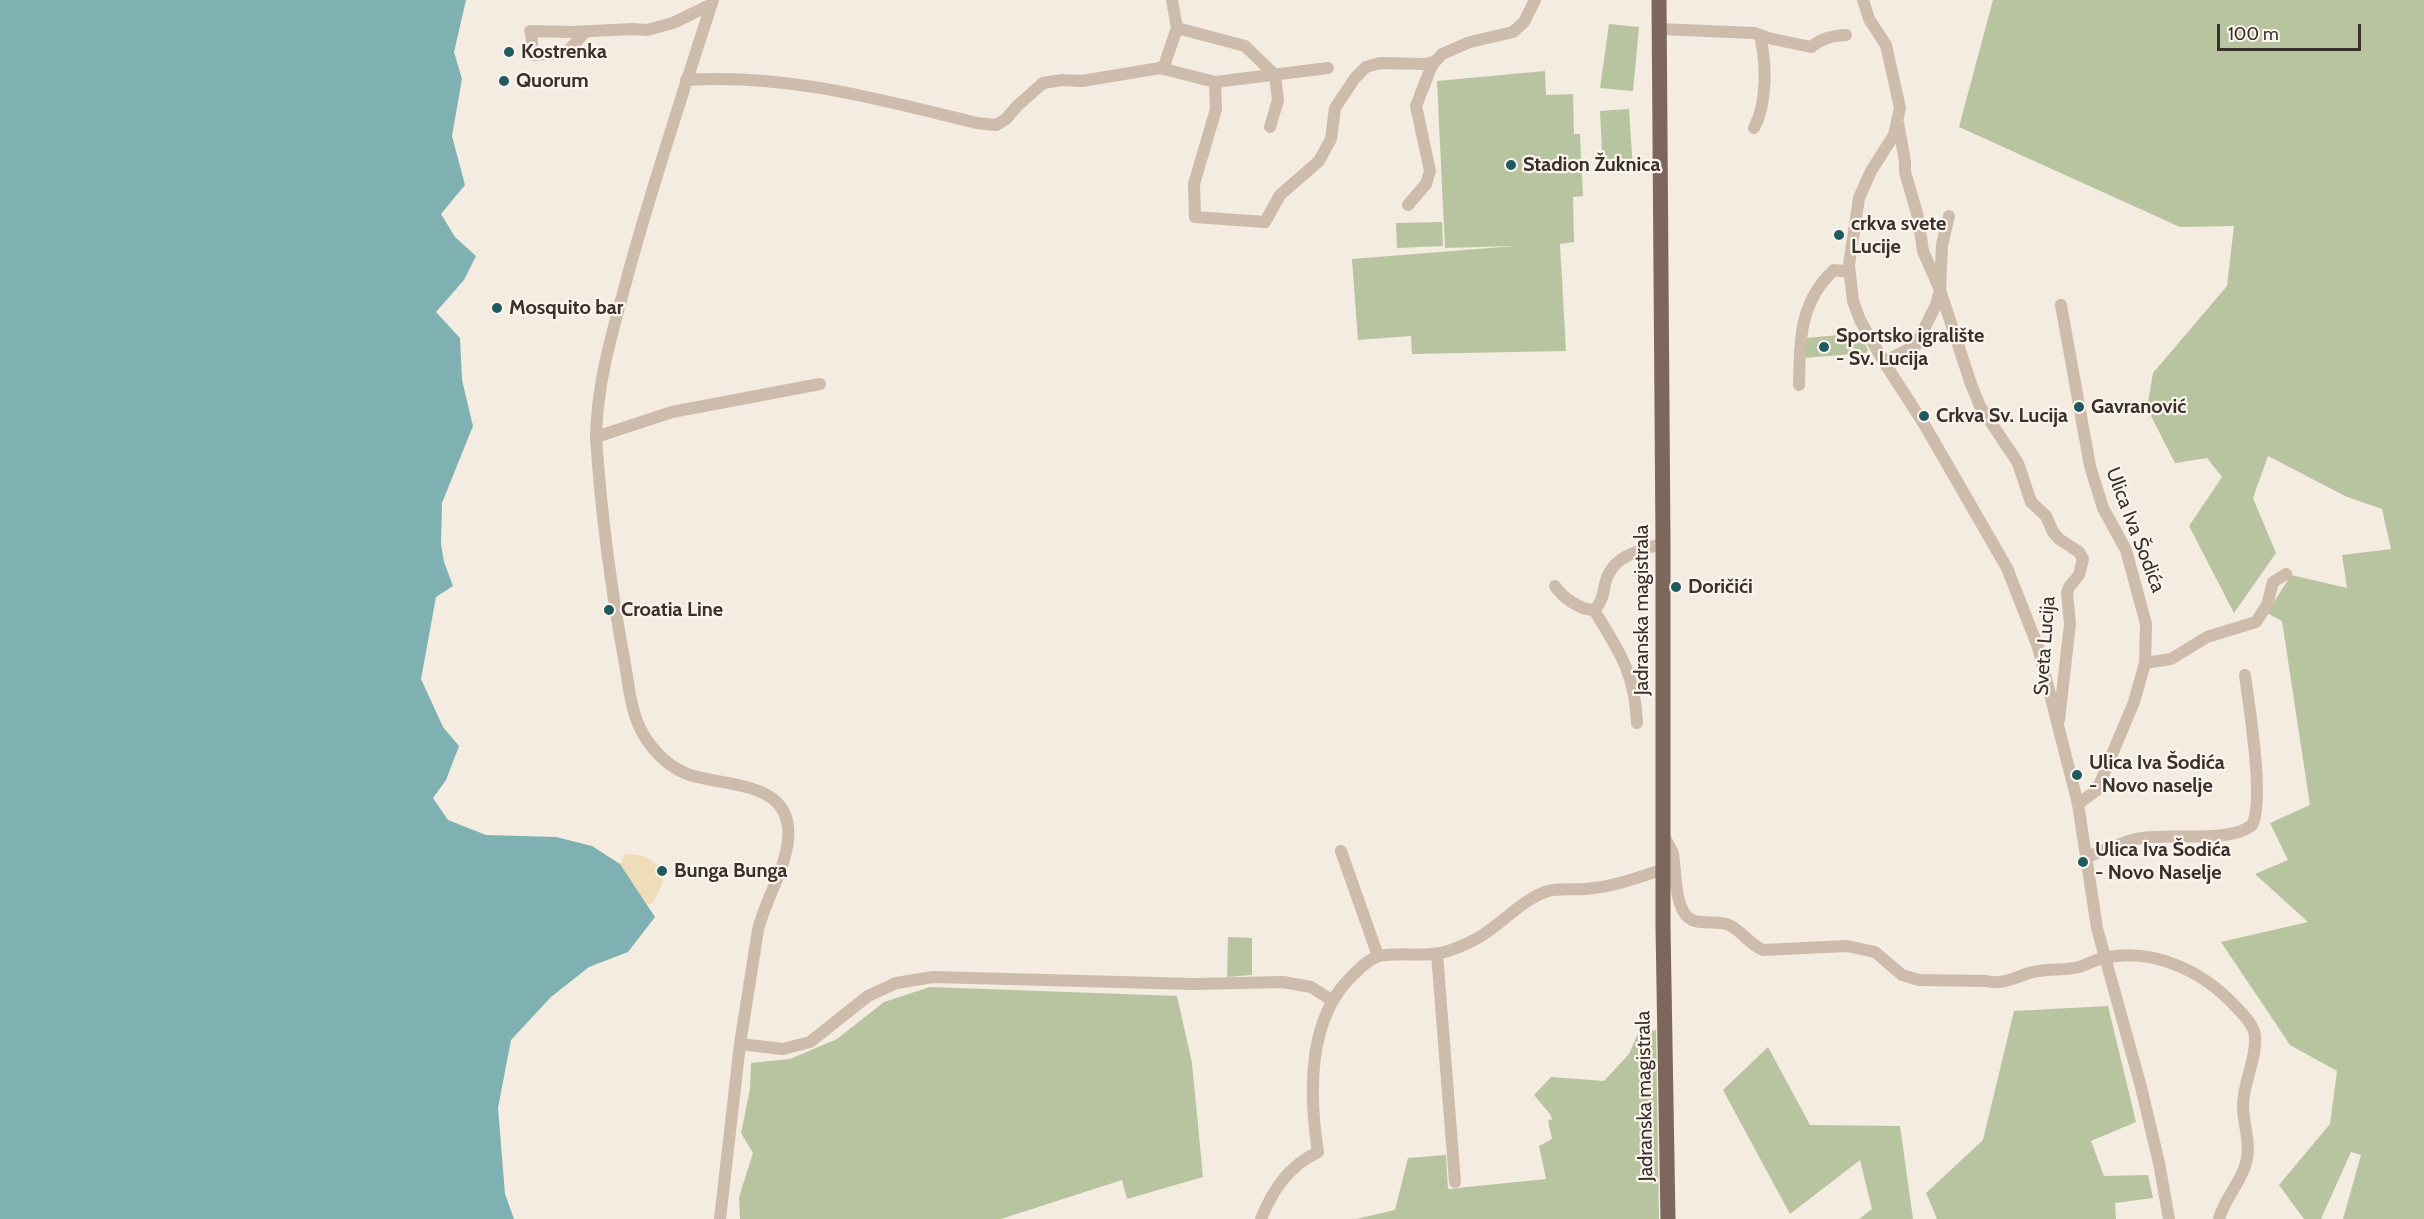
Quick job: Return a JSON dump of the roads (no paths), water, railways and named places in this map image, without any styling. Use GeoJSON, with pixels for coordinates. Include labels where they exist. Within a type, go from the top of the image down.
{"type":"FeatureCollection","features":[{"type":"Feature","properties":{"kind":"main road","name":"Jadranska magistrala"},"geometry":{"type":"LineString","coordinates":[[1659,0],[1668,1219]]}},
{"type":"Feature","properties":{"kind":"street"},"geometry":{"type":"LineString","coordinates":[[1163,69],[1178,28],[1172,0]]}},
{"type":"Feature","properties":{"kind":"street"},"geometry":{"type":"LineString","coordinates":[[1408,204],[1426,184],[1430,171],[1416,106],[1432,65],[1442,54],[1470,42],[1513,32],[1524,22],[1535,0]]}},
{"type":"Feature","properties":{"kind":"street","name":"Sveta Lucija"},"geometry":{"type":"LineString","coordinates":[[1863,0],[1869,19],[1886,45],[1899,95],[1900,108],[1894,135],[1871,171],[1859,198],[1850,272],[1853,301],[1860,320],[1884,362],[1924,424],[2007,568],[2038,647],[2078,804],[2097,928],[2141,1087],[2159,1163],[2169,1219]]}},
{"type":"Feature","properties":{"kind":"street"},"geometry":{"type":"LineString","coordinates":[[586,31],[567,52],[533,55],[531,31],[632,28],[647,30],[673,23],[712,2]]}},
{"type":"Feature","properties":{"kind":"street"},"geometry":{"type":"LineString","coordinates":[[712,2],[648,205],[604,360],[597,405],[596,437],[619,633],[635,714],[642,732],[651,747],[673,766],[690,775],[758,790],[771,798],[786,818],[788,843],[782,865],[762,912],[740,1044],[720,1219]]}},
{"type":"Feature","properties":{"kind":"street"},"geometry":{"type":"LineString","coordinates":[[1178,28],[1245,46],[1275,75],[1278,100],[1270,127]]}},
{"type":"Feature","properties":{"kind":"street"},"geometry":{"type":"LineString","coordinates":[[1659,29],[1761,34],[1768,38],[1812,47],[1818,41],[1830,36],[1846,35]]}},
{"type":"Feature","properties":{"kind":"street"},"geometry":{"type":"LineString","coordinates":[[1754,128],[1764,91],[1765,71],[1761,34]]}},
{"type":"Feature","properties":{"kind":"street"},"geometry":{"type":"LineString","coordinates":[[1215,82],[1216,109],[1194,184],[1195,217],[1265,222],[1280,195],[1319,161],[1331,139],[1335,108],[1366,66],[1380,63],[1426,64],[1436,61]]}},
{"type":"Feature","properties":{"kind":"street"},"geometry":{"type":"LineString","coordinates":[[686,80],[749,78],[842,91],[977,123],[996,125],[1006,119],[1043,83],[1062,80],[1082,81],[1163,69],[1215,82],[1328,68]]}},
{"type":"Feature","properties":{"kind":"street","name":"Sveta Lucija"},"geometry":{"type":"LineString","coordinates":[[1898,122],[1905,171],[1918,217],[1923,251],[1940,290],[1951,329],[1980,406],[2013,454],[2031,502],[2046,516],[2059,539],[2079,552],[2083,559],[2079,575],[2067,593],[2070,624],[2058,728]]}},
{"type":"Feature","properties":{"kind":"street","name":"Sveta Lucija"},"geometry":{"type":"LineString","coordinates":[[1884,362],[1916,345],[1936,305],[1940,290],[1942,245],[1949,216]]}},
{"type":"Feature","properties":{"kind":"street"},"geometry":{"type":"LineString","coordinates":[[1799,385],[1802,331],[1806,311],[1825,278],[1834,270],[1850,272]]}},
{"type":"Feature","properties":{"kind":"street","name":"Ulica Iva Šodića"},"geometry":{"type":"LineString","coordinates":[[2061,305],[2090,466],[2103,508],[2126,550],[2146,624],[2145,663],[2134,702],[2097,790],[2078,804]]}},
{"type":"Feature","properties":{"kind":"street"},"geometry":{"type":"LineString","coordinates":[[596,437],[672,412],[820,384]]}},
{"type":"Feature","properties":{"kind":"street"},"geometry":{"type":"LineString","coordinates":[[1594,610],[1601,601],[1606,578],[1614,565],[1630,554],[1663,543]]}},
{"type":"Feature","properties":{"kind":"street"},"geometry":{"type":"LineString","coordinates":[[2145,663],[2171,659],[2207,637],[2256,622],[2267,605],[2273,582],[2286,574]]}},
{"type":"Feature","properties":{"kind":"street"},"geometry":{"type":"LineString","coordinates":[[1555,586],[1565,598],[1589,610],[1594,610]]}},
{"type":"Feature","properties":{"kind":"street"},"geometry":{"type":"LineString","coordinates":[[1594,610],[1626,664],[1636,696],[1637,723]]}},
{"type":"Feature","properties":{"kind":"street"},"geometry":{"type":"LineString","coordinates":[[2087,857],[2136,839],[2157,836],[2208,836],[2239,832],[2247,830],[2252,825],[2258,808],[2245,675]]}},
{"type":"Feature","properties":{"kind":"street"},"geometry":{"type":"LineString","coordinates":[[1664,837],[1672,850],[1678,893],[1685,915],[1692,920],[1726,924],[1738,930],[1749,942],[1763,950],[1847,946],[1875,952],[1902,975],[1919,980],[1996,983],[2014,980],[2031,973],[2079,967],[2104,957],[2126,954],[2152,957],[2190,971],[2218,988],[2242,1013],[2255,1035],[2243,1106],[2248,1136],[2245,1168],[2219,1219]]}},
{"type":"Feature","properties":{"kind":"street"},"geometry":{"type":"LineString","coordinates":[[1341,851],[1378,956]]}},
{"type":"Feature","properties":{"kind":"street"},"geometry":{"type":"LineString","coordinates":[[1261,1219],[1270,1196],[1281,1180],[1293,1168],[1318,1152],[1314,1120],[1314,1061],[1319,1040],[1333,1001],[1348,979],[1365,964],[1378,956],[1437,954],[1477,939],[1519,908],[1548,891],[1619,885],[1664,869]]}},
{"type":"Feature","properties":{"kind":"street"},"geometry":{"type":"LineString","coordinates":[[1437,954],[1455,1182]]}},
{"type":"Feature","properties":{"kind":"street"},"geometry":{"type":"LineString","coordinates":[[740,1044],[783,1049],[810,1042],[868,996],[896,983],[933,977],[1194,984],[1283,982],[1311,987],[1333,1001]]}},
{"type":"Feature","properties":{"kind":"water"},"geometry":{"type":"Polygon","coordinates":[[[0,0],[466,0],[454,52],[462,79],[452,136],[465,185],[441,214],[455,237],[476,256],[464,280],[436,312],[460,338],[462,380],[473,426],[442,503],[441,544],[444,562],[453,586],[436,597],[421,679],[443,727],[459,746],[446,780],[433,798],[448,820],[486,835],[556,837],[592,846],[620,864],[655,917],[628,952],[589,967],[551,997],[511,1040],[498,1108],[505,1194],[514,1219],[0,1219],[0,0]]]}},
{"type":"Feature","properties":{"kind":"place","name":"Kostrenka"},"geometry":{"type":"Point","coordinates":[509,52]}},
{"type":"Feature","properties":{"kind":"place","name":"Quorum"},"geometry":{"type":"Point","coordinates":[504,81]}},
{"type":"Feature","properties":{"kind":"place","name":"Stadion Žuknica"},"geometry":{"type":"Point","coordinates":[1511,165]}},
{"type":"Feature","properties":{"kind":"place","name":"crkva svete Lucije"},"geometry":{"type":"Point","coordinates":[1839,235]}},
{"type":"Feature","properties":{"kind":"place","name":"Mosquito bar"},"geometry":{"type":"Point","coordinates":[497,308]}},
{"type":"Feature","properties":{"kind":"place","name":"Sportsko igralište - Sv. Lucija"},"geometry":{"type":"Point","coordinates":[1824,347]}},
{"type":"Feature","properties":{"kind":"place","name":"Gavranović"},"geometry":{"type":"Point","coordinates":[2079,407]}},
{"type":"Feature","properties":{"kind":"place","name":"Crkva Sv. Lucija"},"geometry":{"type":"Point","coordinates":[1924,416]}},
{"type":"Feature","properties":{"kind":"place","name":"Doričići"},"geometry":{"type":"Point","coordinates":[1676,587]}},
{"type":"Feature","properties":{"kind":"place","name":"Croatia Line"},"geometry":{"type":"Point","coordinates":[609,610]}},
{"type":"Feature","properties":{"kind":"place","name":"Ulica Iva Šodića - Novo naselje"},"geometry":{"type":"Point","coordinates":[2077,775]}},
{"type":"Feature","properties":{"kind":"place","name":"Ulica Iva Šodića - Novo Naselje"},"geometry":{"type":"Point","coordinates":[2083,862]}},
{"type":"Feature","properties":{"kind":"place","name":"Bunga Bunga"},"geometry":{"type":"Point","coordinates":[662,871]}}]}
